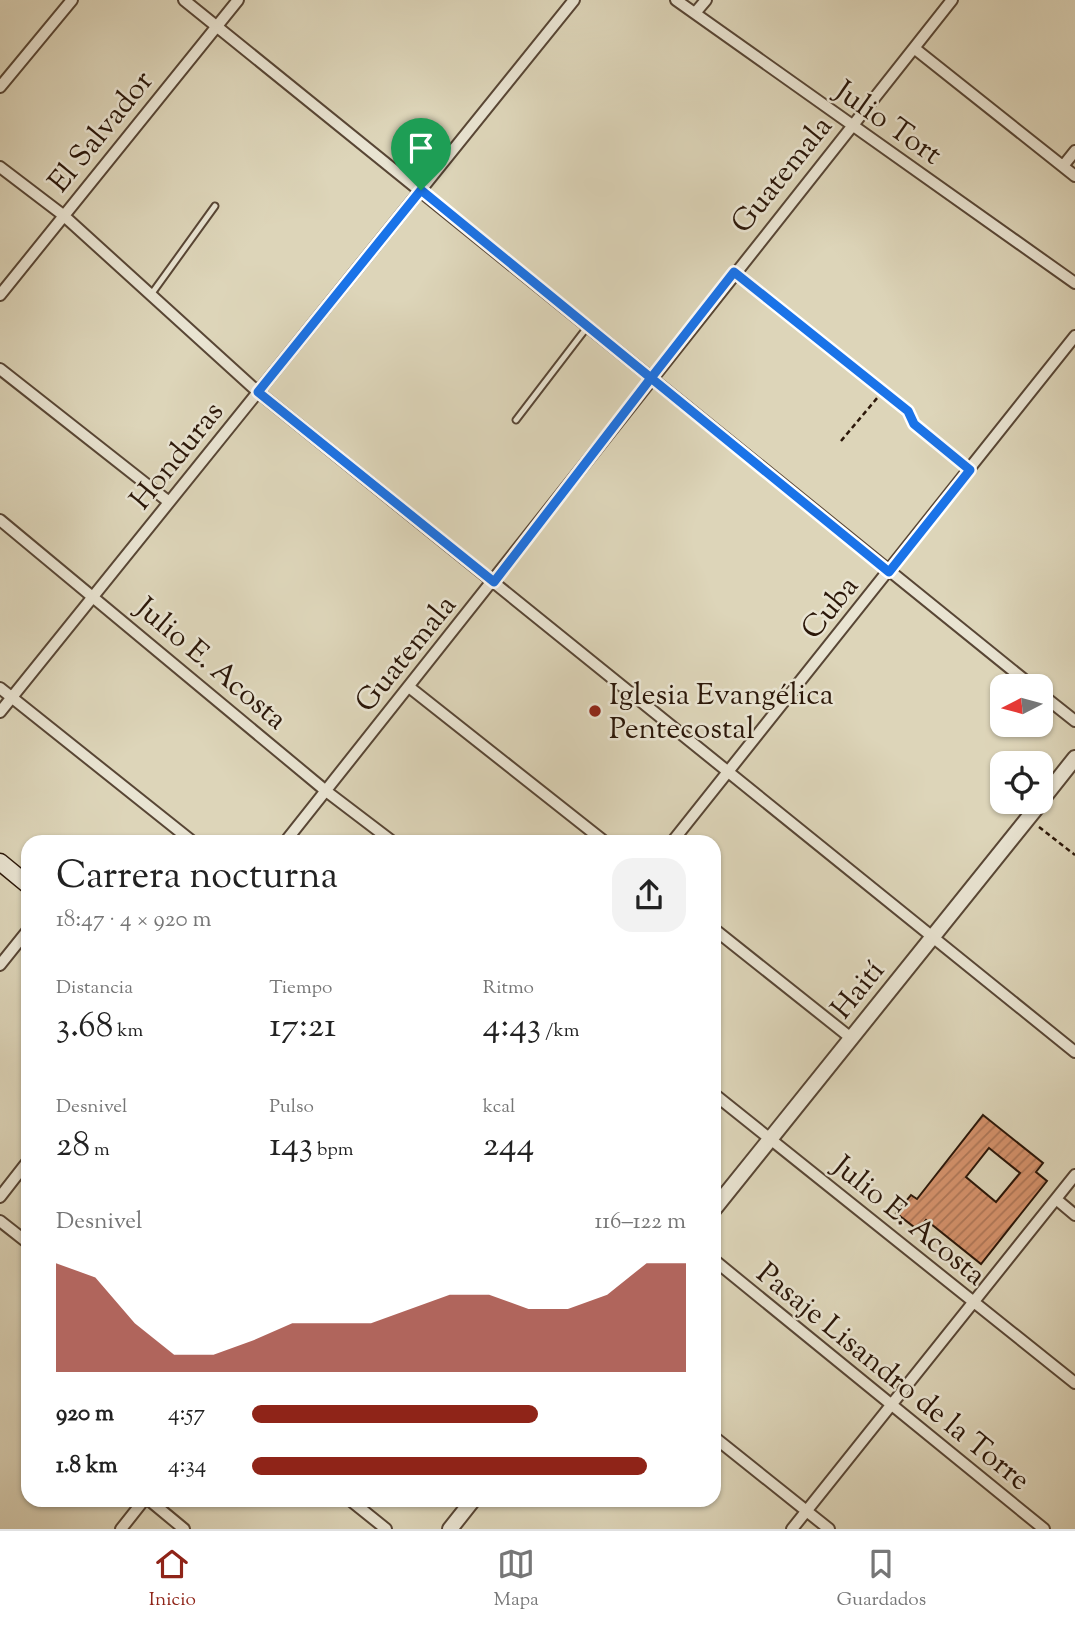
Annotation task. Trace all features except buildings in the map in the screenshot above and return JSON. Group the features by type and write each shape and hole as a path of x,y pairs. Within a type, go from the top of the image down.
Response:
{"main road":[{"path":"0,862 21,879"}],"street":[{"path":"0,87 72,0"},
{"path":"184,0 1016,674"},
{"name":"El Salvador","path":"0,295 238,0"},
{"name":"Honduras","path":"0,712 574,0"},
{"name":"Julio Tort","path":"676,0 1075,283"},
{"path":"695,13 706,0"},
{"name":"Guatemala","path":"291,835 494,582 734,272 952,0"},
{"path":"914,48 1075,176"},
{"path":"1063,166 1075,150"},
{"path":"0,167 63,215 258,392 727,772 934,935 1075,1052"},
{"name":"Cuba","path":"678,835 1075,336"},
{"path":"0,369 169,502"},
{"name":"Julio E. Acosta","path":"0,520 384,835"},
{"path":"409,687 596,835"},
{"path":"0,688 184,835"},
{"path":"1054,704 1075,721"},
{"name":"Haití","path":"1053,786 1075,758"},
{"name":"Haití","path":"721,1200 1031,814"},
{"path":"721,935 852,1038"},
{"path":"0,965 21,939"},
{"name":"Julio E. Acosta","path":"721,1100 1075,1384"},
{"path":"0,1197 21,1170"},
{"path":"792,1529 1075,1175"},
{"path":"1056,1199 1075,1215"},
{"path":"0,1221 21,1238"},
{"name":"Pasaje Lisandro de la Torre","path":"721,1266 1044,1529"},
{"path":"721,1443 829,1529"},
{"path":"121,1529 141,1507"},
{"path":"156,1507 184,1529"},
{"path":"359,1507 386,1529"},
{"path":"450,1529 467,1507"}],"lane":[{"path":"150,296 215,206"},
{"path":"516,420 588,326"}],"path":[{"path":"734,272 908,411 914,424 970,470"},
{"path":"841,441 883,391"},
{"path":"1028,818 1075,855"}],"place":[{"name":"Iglesia Evangélica Pentecostal","path":"595,711"}],"route":[{"path":"421,190 258,392 494,582 651,378 663,391 889,572 970,470 914,424 908,411 734,272 651,378 421,190"}]}
